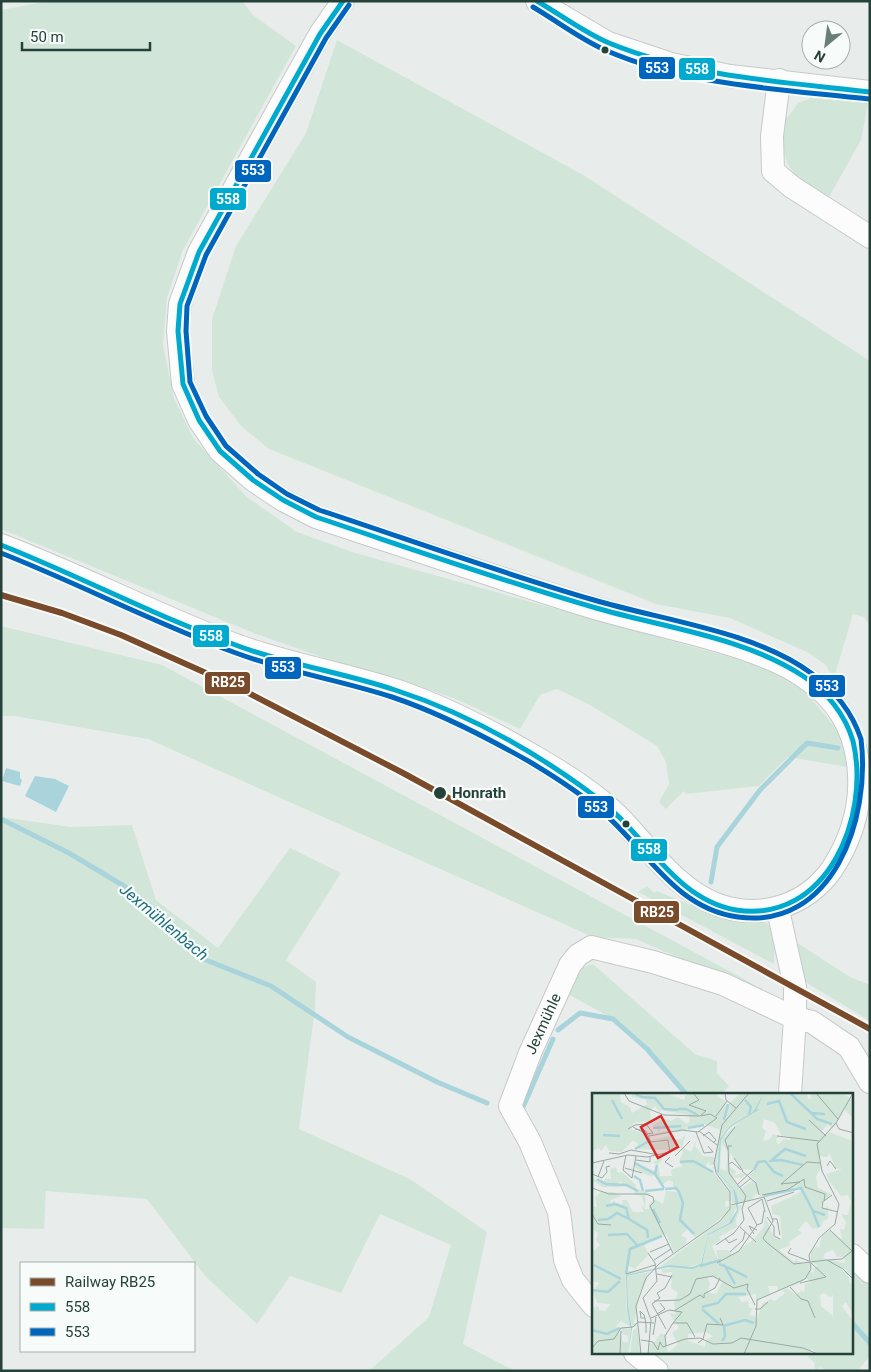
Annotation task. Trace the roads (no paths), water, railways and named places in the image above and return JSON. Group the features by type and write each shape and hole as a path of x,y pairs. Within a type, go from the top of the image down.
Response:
{"street":[{"path":"1,545 51,564 180,623 246,648 374,684 434,706 484,729 532,754 590,791 619,817 684,886 715,904 753,911 778,910 818,885 834,866 845,847 857,813 860,788 858,757 852,738 835,707 812,682 783,664 742,648 576,602 316,517 283,500 253,480 220,451 199,420 183,384 178,331 180,304 199,252 320,34 343,1"},
{"path":"537,1 608,42 672,64 720,74 870,92"},
{"path":"779,80 772,136 773,171 792,187 870,237"},
{"path":"778,910 794,987 795,1018 790,1093"},
{"name":"Jexmühle","path":"592,1304 573,1280 565,1260 559,1212 536,1157 510,1106 530,1053 570,965 578,955 591,947 645,960 723,984 795,1018 812,1022 849,1046 870,1082"},
{"path":"854,1258 870,1272"},
{"path":"636,1354 657,1371"}],"water":[{"path":"6,768 20,772 22,780 20,786 2,781"},
{"path":"35,776 55,779 69,786 56,812 25,796"}],"waterway":[{"path":"711,882 717,847 760,790 807,743 838,748"},
{"name":"Jexmühlenbach","path":"1,819 69,853 124,886 161,915 201,958 271,986 348,1037 437,1082 487,1103"},
{"name":"Jexmühlenbach","path":"558,1030 580,1013 613,1019 647,1049 685,1093"},
{"name":"Jexmühlenbach","path":"523,1107 553,1039"},
{"name":"Jexmühlenbach","path":"854,1325 870,1343"}],"rail line":[{"name":"RB25","path":"1,595 62,613 121,635 235,686 403,773 870,1029"}],"place":[{"name":"Honrath","path":"440,793"}]}
